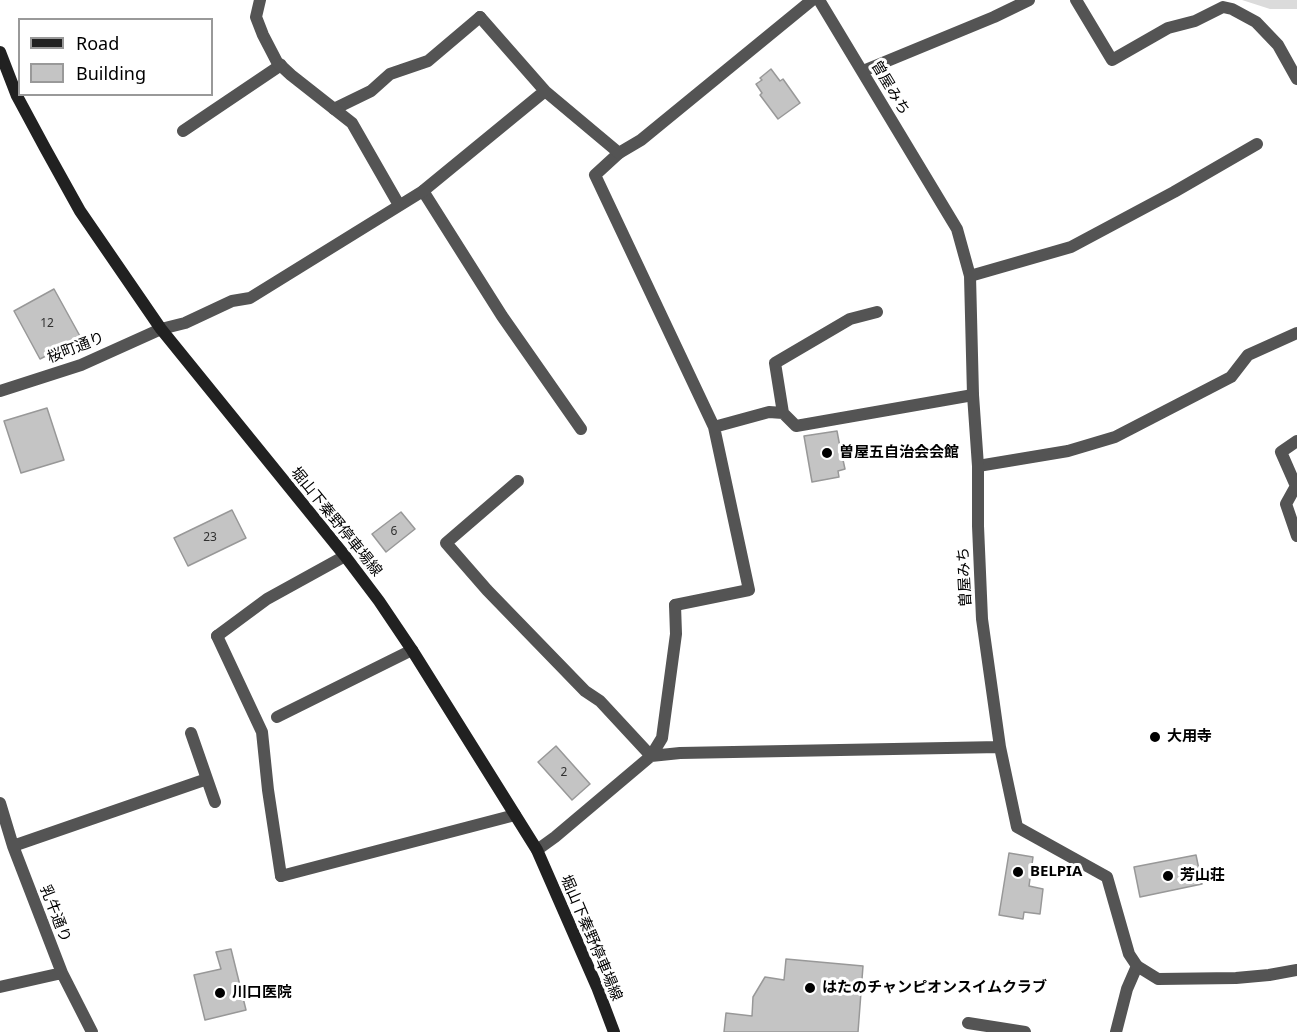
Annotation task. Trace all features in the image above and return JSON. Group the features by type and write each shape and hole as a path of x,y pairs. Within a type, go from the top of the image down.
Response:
{"main road":[{"name":"堀山下秦野停車場線","path":"0,52 17,96 80,211 161,330 345,556 412,650 537,850 597,987 614,1032"}],"street":[{"path":"260,0 256,17 277,62 352,123 399,205"},
{"path":"537,850 651,756 662,738 676,634 675,605 749,590 714,427 595,176 619,153 641,140 812,0"},
{"name":"曽屋みち","path":"819,0 957,229 970,276 982,619 1000,747 1017,827 1107,877 1129,954 1137,966"},
{"path":"863,71 994,17 1029,0"},
{"path":"1076,0 1112,60 1168,28 1195,21 1223,7 1232,9 1256,22 1278,45 1297,80"},
{"path":"334,109 371,91 390,75 428,61 480,17 545,91 619,153"},
{"path":"183,131 281,65"},
{"name":"桜町通り","path":"0,391 81,365 161,330 185,323 232,301 250,298 423,191 545,91"},
{"path":"970,276 1071,247 1257,144"},
{"path":"423,191 502,316 581,429"},
{"path":"877,312 850,319 775,363 783,413 796,426 973,395"},
{"path":"978,466 1068,451 1114,437 1231,377 1248,355 1297,333"},
{"path":"714,427 769,412 783,413"},
{"path":"1297,441 1281,452 1296,486 1286,504 1297,536"},
{"path":"518,481 446,543 487,591 585,692 600,701 651,756"},
{"path":"345,556 267,598 217,636 262,732 281,876 515,815"},
{"path":"277,717 412,650"},
{"path":"191,734 215,802"},
{"path":"651,756 680,753 1000,747"},
{"path":"13,846 207,779"},
{"name":"乳牛通り","path":"0,803 13,846 62,973 92,1032"},
{"path":"1116,1032 1127,989 1137,966 1158,979 1236,978 1297,970"},
{"path":"0,987 62,973"},
{"path":"968,1023 1025,1032"}],"shaded area":[{"path":"1242,0 1297,0 1297,9 1270,9"}],"building":[{"path":"771,69 780,81 783,79 800,103 778,119 760,95 762,93 756,84"},
{"path":"54,289 81,338 40,359 14,311"},
{"path":"47,408 64,460 21,473 4,421"},
{"name":"曽屋五自治会会館","path":"837,431 840,447 846,446 849,459 843,460 845,469 838,471 839,477 812,482 804,436"},
{"path":"232,510 246,538 188,566 174,538"},
{"path":"401,512 415,529 386,552 372,534"},
{"path":"556,746 590,784 572,800 538,762"},
{"name":"BELPIA","path":"1009,853 1033,857 1029,886 1043,889 1040,914 1024,912 1023,919 999,915"},
{"name":"芳山荘","path":"1196,855 1202,884 1140,897 1134,867"},
{"name":"川口医院","path":"231,949 246,1010 205,1020 194,975 221,969 216,952"},
{"name":"はたのチャンピオンスイムクラブ","path":"786,959 863,966 858,1032 724,1032 726,1013 752,1016 753,997 765,977 784,980"}],"place":[{"name":"曽屋五自治会会館","path":"827,453"},
{"name":"大用寺","path":"1155,737"},
{"name":"BELPIA","path":"1018,872"},
{"name":"芳山荘","path":"1168,876"},
{"name":"はたのチャンピオンスイムクラブ","path":"810,988"},
{"name":"川口医院","path":"220,993"}]}
